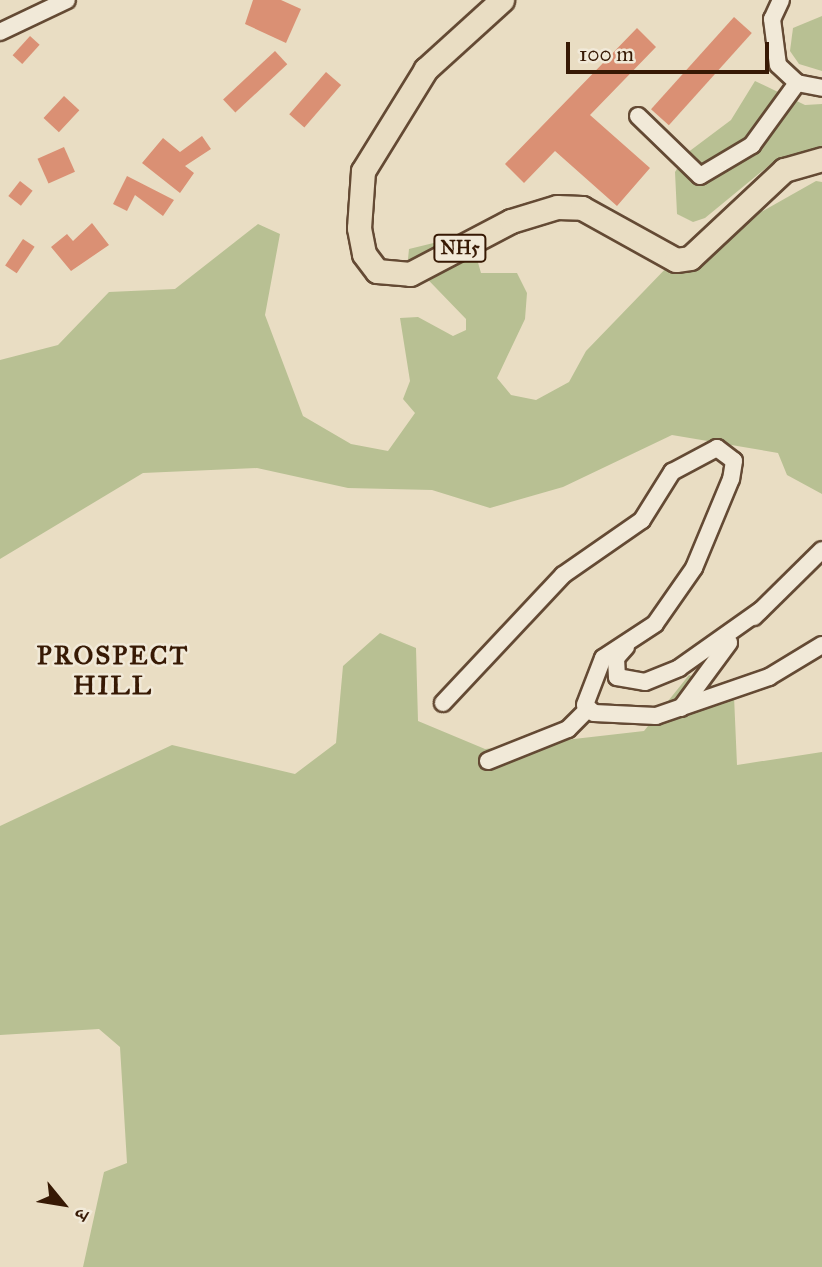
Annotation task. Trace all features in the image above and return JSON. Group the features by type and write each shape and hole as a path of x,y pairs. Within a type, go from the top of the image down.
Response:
{"highway":[{"name":"NH5","path":"502,0 426,69 363,171 359,228 364,254 377,271 410,274 511,221 557,207 582,208 670,257 690,258 784,170 822,159"}],"street":[{"path":"0,32 67,0"},
{"path":"781,0 772,19 772,51 797,83 822,88"},
{"path":"638,116 700,176 752,145 797,83"},
{"path":"443,703 563,575 642,520 672,472 698,453 729,451 731,479 694,568 654,624 594,670 587,710 568,729 488,761"},
{"path":"681,708 704,670 822,550"},
{"path":"637,635 614,668 620,679 633,683 679,668 761,610"},
{"path":"587,710 637,717 681,708 789,668 822,645"}],"green space":[{"path":"822,16 822,71 799,64 790,51 793,28"},
{"path":"755,81 805,105 822,104 822,151 772,163 705,218 693,222 677,214 675,172 687,153 731,120"},
{"path":"816,181 822,182 822,494 787,475 778,453 672,435 563,487 490,508 432,490 348,488 257,468 143,473 0,559 0,360 58,345 109,292 175,289 258,224 280,234 265,315 303,416 351,444 388,451 415,413 403,399 410,381 400,318 418,317 453,336 466,330 466,319 408,259 409,249 458,237 473,245 481,273 517,273 527,293 525,319 497,378 511,395 536,400 569,382 586,351 672,262"},
{"path":"380,633 416,648 418,721 485,749 644,731 689,675 734,696 737,765 822,752 822,1267 83,1267 104,1172 127,1163 120,1047 99,1029 0,1035 0,826 172,745 295,774 336,743 343,666"}],"building":[{"path":"253,0 281,0 301,9 286,43 245,24"},
{"path":"734,17 752,33 669,125 651,109"},
{"path":"637,28 656,47 590,115 650,168 617,206 555,151 524,183 505,164"},
{"path":"30,36 40,45 22,64 13,55"},
{"path":"275,51 287,64 235,113 223,99"},
{"path":"326,72 341,85 304,127 289,114"},
{"path":"64,96 79,110 59,132 44,118"},
{"path":"202,136 211,149 185,166 194,173 180,193 142,163 163,138 180,152"},
{"path":"64,147 75,172 48,183 38,159"},
{"path":"127,176 174,200 163,216 135,195 127,211 113,204"},
{"path":"20,181 33,191 21,206 8,196"},
{"path":"92,223 109,245 71,271 51,247 67,234 73,241"},
{"path":"23,239 35,247 17,273 5,266"}],"district":[{"name":"PROSPECT HILL","path":"113,671"}]}
